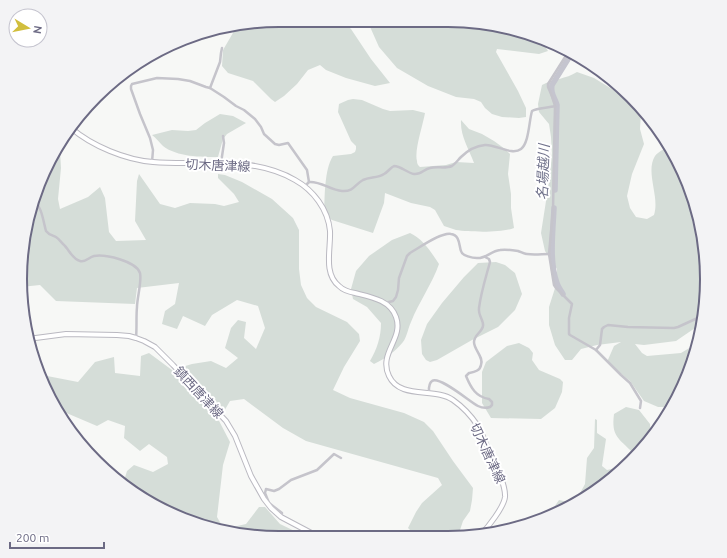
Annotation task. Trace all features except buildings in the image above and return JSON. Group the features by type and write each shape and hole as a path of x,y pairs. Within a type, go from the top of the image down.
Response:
{"main road":[{"name":"切木唐津線","path":"75,131 91,143 129,157 152,162 249,165 266,168 292,178 305,186 316,198 324,211 327,220 330,230 329,267 331,276 335,282 340,288 377,299 385,303 392,309 396,318 398,326 386,361 388,374 391,381 402,389 445,397 453,400 473,419 479,428 502,480 506,495 500,509 486,528"},
{"name":"鎮西唐津線","path":"35,338 66,334 117,335 136,338 155,348 220,413 226,421 235,436 254,481 271,508 281,517 308,531"}],"street":[{"path":"210,88 220,62 222,48"},
{"path":"565,56 548,84 555,106 552,210 548,254 554,285 572,304 569,334 596,350 630,382 641,402 640,408"},
{"path":"152,162 153,150 150,138 131,86 132,84 157,78 184,80 210,88 244,110 255,119 264,134 275,144 279,145 288,143 307,170 309,182"},
{"path":"305,186 309,182 313,181 343,192 355,188 365,179 384,174 394,166 411,173 421,174 428,168 448,167 453,165 468,151 480,146 490,145 504,150 517,151 522,148 527,138 532,112 536,109 555,106"},
{"path":"220,164 224,144 223,136"},
{"path":"38,205 48,234 56,237 64,244 75,259 81,262 93,256 103,256 120,259 133,264 138,268 141,277 137,305 136,338"},
{"path":"385,303 393,301 396,297 399,278 407,256 440,236 446,234 454,235 460,244 462,254 478,259 485,257 491,252 499,250 520,251 527,254 548,254"},
{"path":"429,394 430,382 433,380 438,380 479,406 487,408 492,404 490,399 485,399 478,395 470,386 466,376 469,373 475,372 481,367 482,364 481,358 474,344 475,337 482,328 483,324 479,314 480,298 490,262 489,259 485,257"},
{"path":"596,350 600,345 602,329 608,325 674,328 697,318"},
{"path":"281,517 282,513 270,503 264,494 266,489 274,491 291,480 317,470 334,454 342,458"}],"shaded area":[{"path":"279,27 349,27 390,83 375,86 346,78 326,70 320,65 308,70 297,84 275,102 253,81 228,73 222,66 223,50 234,31 246,29"},
{"path":"370,27 448,27 481,29 529,40 545,46 548,51 539,54 497,49 496,52 526,108 526,117 519,118 502,117 492,114 481,102 474,99 456,97 428,86 397,68 379,47"},
{"path":"577,72 594,78 615,91 641,117 640,129 644,144 632,174 627,196 630,208 636,217 647,219 654,215 655,200 651,169 652,162 655,156 664,149 687,198 698,246 700,279 698,312 695,328 676,341 644,345 635,344 642,353 647,356 681,353 690,348 681,375 665,407 658,407 644,401 630,381 607,362 614,346 621,342 581,349 572,360 565,360 555,345 549,325 549,307 556,285 557,269 545,251 541,233 552,153 549,124 539,112 538,104 542,85"},
{"path":"353,99 362,100 390,111 413,110 425,113 416,157 417,163 420,167 446,165 456,162 474,163 463,137 461,120 469,129 482,134 505,149 510,154 508,174 514,228 508,230 477,232 456,230 444,226 435,210 430,207 411,203 385,193 384,203 373,233 332,220 324,214 326,184 330,162 333,156 351,154 355,152 356,149 356,146 351,141 338,112 339,104"},
{"path":"220,114 233,116 246,123 227,134 223,139 218,157 189,156 169,150 152,135 172,130 196,130"},
{"path":"60,154 61,168 58,199 60,209 88,197 100,187 105,198 109,232 116,241 146,240 135,221 137,181 139,174 160,204 175,208 190,203 215,204 224,206 239,202 234,194 218,178 218,174 225,175 242,182 272,199 293,218 299,230 299,269 301,285 307,298 316,307 347,322 359,334 360,341 344,367 333,390 350,398 404,413 424,422 433,431 473,488 470,511 463,521 460,530 411,531 408,528 422,503 442,485 438,478 306,441 283,428 244,399 230,401 223,413 182,367 211,361 226,368 238,358 225,348 231,328 238,320 246,322 244,338 256,349 265,328 258,306 237,300 212,315 205,326 183,316 177,329 162,324 165,311 175,304 179,283 137,288 135,304 56,301 40,285 27,286 29,246 40,198"},
{"path":"410,233 423,242 439,264 433,279 414,315 404,340 393,352 374,364 370,361 378,343 381,323 367,307 353,299 351,289 356,271 369,256 392,240"},
{"path":"496,262 505,265 515,273 522,294 515,310 498,327 437,360 430,362 426,360 422,354 421,340 427,324 442,303 478,263"},
{"path":"519,343 529,348 533,353 532,360 539,370 560,379 563,382 562,392 555,408 541,419 491,418 482,403 482,372 486,362 507,346"},
{"path":"149,353 176,373 217,417 230,442 223,465 217,517 221,524 198,518 168,505 139,489 125,478 127,471 134,465 153,472 168,464 167,457 149,444 140,451 124,438 125,426 108,420 97,426 65,413 46,376 78,382 95,362 114,357 115,373 140,376 141,356"},
{"path":"626,407 639,410 650,424 650,429 631,451 620,440 615,432 613,422 614,414"},
{"path":"595,419 597,420 597,433 606,439 602,466 607,470 613,469 580,494 585,484 587,458 594,448"},
{"path":"559,500 566,501 554,507"},
{"path":"259,507 265,507 280,524 295,531 246,529 234,527 246,524"}],"waterway":[{"name":"名場越川","path":"555,190 557,105 552,93 552,85 569,58"},
{"name":"名場越川","path":"554,208 552,246 553,266 557,284 563,294"}]}
